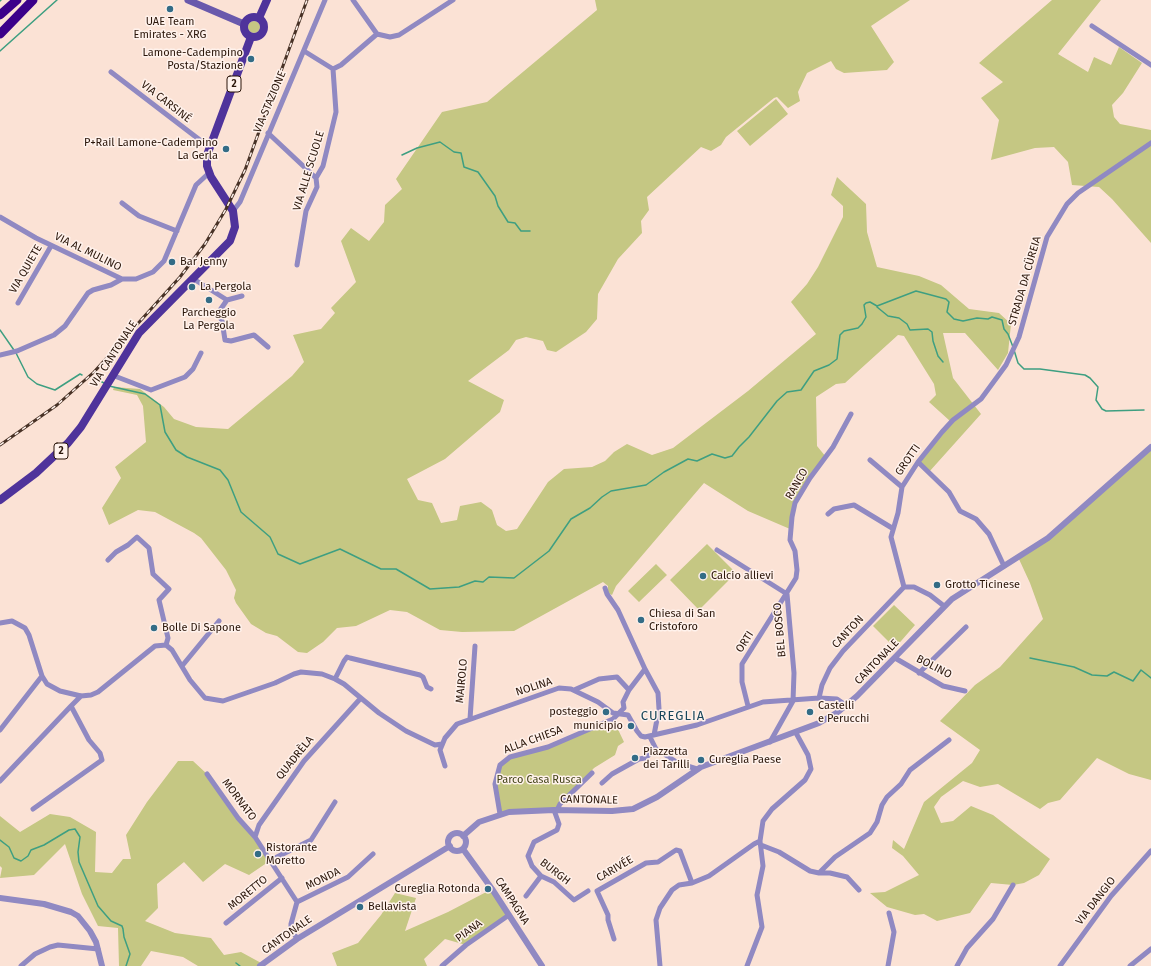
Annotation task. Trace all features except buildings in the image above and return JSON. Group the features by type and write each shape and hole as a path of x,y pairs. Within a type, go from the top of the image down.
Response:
{"highway":[{"path":"0,15 17,0"},
{"path":"0,28 32,0"},
{"path":"0,34 32,0"}],"main road":[{"path":"190,0 244,24"},
{"path":"259,18 267,0"},
{"path":"249,18 259,18 264,23 263,31 257,36 251,37 246,33 244,24 249,18"},
{"name":"2","path":"233,211 209,173 207,159 209,147 251,37"},
{"name":"VIA CANTONALE","path":"0,500 31,478 62,450 81,427 139,333 230,241 235,227 233,211"}],"street":[{"name":"VIA STAZIONE","path":"233,211 240,202 325,0"},
{"path":"353,0 377,34 390,37 399,34 453,0"},
{"path":"1092,26 1151,65"},
{"path":"304,51 333,69 341,65 377,34"},
{"name":"VIA ALLE SCUOLE","path":"297,265 306,211 317,187 316,178 323,166 336,116 333,69"},
{"name":"VIA CARSINÉ","path":"112,72 209,147"},
{"path":"268,133 316,178"},
{"name":"STRADA DA CÜREIA","path":"1013,352 1047,237 1063,210 1078,193 1151,143"},
{"name":"VIA AL MULINO","path":"0,217 51,246 122,280 141,278 157,270 164,261 196,185 209,173"},
{"path":"122,203 139,216 177,231"},
{"name":"VIA QUIETE","path":"18,303 51,246"},
{"path":"192,278 228,300"},
{"path":"0,355 16,352 51,337 60,331 90,291 112,285 122,280"},
{"path":"242,296 228,300 218,313 222,320 225,340 231,341 246,339 254,335 268,347"},
{"name":"GROTTI","path":"904,587 891,537 892,528 898,513 902,487 918,462 954,420 976,404 988,391 1003,370 1013,352"},
{"path":"109,381 151,390 185,377 193,369 202,353"},
{"name":"RANCO","path":"787,594 796,578 797,570 795,551 790,540 795,503 810,478 834,447 851,414"},
{"name":"CANTONALE","path":"463,836 479,822 500,814 555,810 612,811 633,809 657,797 697,769 796,733 819,723 847,706 944,606 960,593 1048,538 1151,447"},
{"path":"870,460 902,487"},
{"path":"918,462 949,492 960,510 976,520 989,534 1004,566"},
{"path":"828,514 834,509 854,505 892,528"},
{"path":"108,560 116,552 128,545 137,537 149,548 153,574 169,589 159,600 168,638 166,645"},
{"name":"BEL BOSCO","path":"717,550 787,594 794,673 793,701 770,742"},
{"path":"904,587 914,587 930,595 944,606"},
{"name":"CANTON","path":"819,698 822,684 830,668 843,651 904,587"},
{"path":"605,588 607,594 618,610 645,669 658,693 659,709 652,736 656,749 675,761"},
{"name":"ORTI","path":"748,706 742,682 742,664 787,594"},
{"path":"0,623 12,621 25,628 29,635 42,676 47,684 60,691 81,696 91,695 98,692 155,646 166,645 172,650 190,680 205,698 223,701 269,685 294,674 309,673 335,679 360,699 406,731 435,745 442,744 440,750 445,766"},
{"path":"182,666 219,621"},
{"path":"919,673 966,626"},
{"name":"MAIROLO","path":"470,719 475,646"},
{"path":"335,679 347,657 420,675 423,677 427,687 431,689"},
{"name":"BOLINO","path":"895,658 943,686 965,691"},
{"path":"619,714 624,708 623,702 629,690 645,669"},
{"path":"0,730 42,676"},
{"path":"574,690 599,679 617,677 629,690"},
{"name":"NOLINA","path":"442,744 454,727 470,719 559,688 574,690 598,702 613,713 628,715 641,736 652,736"},
{"path":"0,781 81,696"},
{"path":"652,736 698,725 748,706 763,702 819,698 837,699 847,706"},
{"name":"QUADRÈLA","path":"255,837 259,825 304,761 360,699"},
{"path":"33,808 102,760 100,754 89,740 71,706"},
{"name":"ALLA CHIESA","path":"500,814 495,784 497,769 504,761 523,753 548,747 594,728 613,719 619,714"},
{"path":"747,966 762,927 756,895 763,866 760,843 763,821 768,814 805,780 811,769 810,759 796,733"},
{"path":"819,873 835,857 870,833 877,822 882,805 887,797 902,782 910,770 949,740"},
{"path":"602,783 612,774 639,759 645,758 656,749"},
{"path":"681,764 697,769"},
{"path":"555,810 592,773"},
{"name":"MORNATO","path":"207,774 238,818 255,837"},
{"path":"271,860 311,840 335,802"},
{"name":"BURGH","path":"555,810 559,824 557,830 534,842 528,856 532,866 540,876 554,882 574,900 588,891"},
{"path":"458,833 463,836 466,842 463,849 454,850 448,841 453,834 458,833"},
{"name":"MORETTO","path":"255,837 297,902"},
{"path":"660,966 656,924 658,912 674,888 709,876 754,844 760,843 779,852 813,872 830,873 847,877 859,890"},
{"name":"CANTONALE","path":"260,966 297,939 450,846"},
{"name":"CAMPAGNA","path":"463,849 542,966"},
{"name":"CARIVÉE","path":"614,939 608,920 608,915 597,891 646,863 658,862 676,850 680,851 692,883"},
{"name":"VIA DANGIO","path":"1060,966 1111,896 1151,851"},
{"name":"MONDA","path":"297,902 348,877 372,854"},
{"path":"526,896 540,876"},
{"name":"MORETTO","path":"226,923 282,878"},
{"path":"957,966 967,948 992,919 1013,885"},
{"path":"0,898 44,904 71,912 88,927 98,950 102,966"},
{"path":"297,902 291,924 291,928 297,939"},
{"path":"888,966 894,932 889,913"},
{"name":"PIANA","path":"442,966 466,945 509,915"},
{"path":"21,966 35,954 50,947 58,946 98,950"},
{"path":"1130,966 1151,950"}],"green space":[{"path":"595,0 910,0 871,26 894,62 887,70 844,73 836,69 831,61 807,73 798,92 800,101 788,108 777,97 774,98 726,137 721,145 711,151 701,147 647,197 649,210 641,221 642,233 618,259 598,294 597,319 586,332 556,352 547,350 543,341 526,337 516,340 509,350 468,381 504,400 500,412 445,459 407,479 418,500 432,503 441,523 457,520 460,506 481,502 492,510 497,525 506,531 517,529 548,482 564,469 592,467 605,461 614,452 627,444 652,455 673,448 748,391 816,334 791,302 807,284 818,267 843,217 843,206 831,195 837,177 866,204 867,232 877,267 919,276 941,285 969,309 999,313 1011,324 1008,353 998,370 965,333 943,333 953,378 981,414 929,472 918,462 950,421 929,402 936,395 934,384 904,336 898,335 845,383 836,384 816,397 817,446 826,457 795,503 790,529 748,511 704,483 616,586 612,595 608,593 608,586 603,582 514,631 462,632 440,630 407,612 390,610 356,626 337,628 323,642 307,653 298,652 277,636 266,633 251,624 236,603 234,598 236,590 226,570 201,538 194,533 155,512 138,510 109,525 102,508 121,478 115,467 146,442 143,406 137,395 113,390 114,387 140,389 164,407 174,419 196,427 228,429 292,376 304,362 293,335 321,329 335,313 331,308 356,282 341,241 351,228 369,241 384,222 385,205 402,189 396,179 442,112 487,102 597,10"},
{"path":"1052,0 1101,0 1058,54 1088,72 1094,57 1111,65 1119,47 1142,63 1123,93 1112,105 1114,117 1120,124 1151,130 1151,243 1112,199 1099,187 1072,185 1068,162 1054,147 1035,148 991,160 999,120 981,98 1003,82 979,63"},
{"path":"252,21 256,21 260,27 256,33 252,33 248,29 248,25"},
{"path":"776,99 788,114 750,146 737,131"},
{"path":"1151,447 1151,780 1129,774 1097,758 1060,800 1048,803 1040,809 998,784 980,787 963,781 941,797 934,807 941,823 953,821 971,806 993,815 1050,859 1039,875 1024,883 1013,885 991,883 970,913 937,921 924,914 915,915 887,907 870,893 885,892 919,875 903,856 892,848 893,840 904,849 924,802 972,763 980,750 940,721 975,685 1000,667 1043,619 1030,583 1018,557 1039,544"},
{"name":"Calcio allievi","path":"707,544 736,573 699,610 670,580"},
{"path":"656,564 667,575 639,602 628,591"},
{"path":"894,605 915,625 895,648 873,626"},
{"name":"Parco Casa Rusca","path":"613,719 624,742 618,746 615,755 594,768 557,810 500,814 495,784 504,761 548,747"},
{"path":"178,761 193,761 207,774 271,860 249,875 225,864 203,882 184,862 157,884 158,908 145,921 175,933 211,938 224,955 241,952 263,964 260,966 198,966 183,957 151,951 141,966 119,966 118,928 98,926 82,894 65,844 34,875 0,878 2,868 0,866 0,816 20,832 50,814 70,817 96,832 95,872 112,873 123,859 131,859 126,835 147,802"},
{"path":"492,889 509,915 466,945 445,939 424,959 427,966 337,966 332,953 358,943 381,915 395,893 416,898 405,931 448,912"}],"waterway":[{"path":"0,51 57,0"},
{"path":"402,155 417,148 440,142 454,152 461,153 464,167 478,172 495,196 498,206 508,222 515,223 521,231 530,231"},
{"path":"109,386 145,394 160,405 165,432 176,450 187,457 220,470 228,480 241,512 270,537 278,554 300,564 340,549 381,569 396,569 430,589 459,587 475,581 483,582 489,577 514,578 549,551 571,519 590,508 611,491 646,485 664,472 688,459 697,461 712,454 725,458 732,456 777,401 787,392 801,390 814,371 829,365 837,359 840,335 844,331 858,328 862,324 866,317 864,305 866,303 870,302 877,306 916,291 946,299 949,302 947,312 954,319 963,321 977,318 988,319 992,317 1002,320 1004,329 1008,334 1013,347"},
{"path":"877,307 888,316 899,318 907,324 910,330 928,329 932,332 933,341 938,356 943,362"},
{"path":"0,330 16,353 28,377 37,384 55,390 80,374 82,375"},
{"path":"1014,350 1018,363 1024,369 1040,369 1085,375 1090,378 1098,387 1096,400 1102,409 1106,411 1144,410"},
{"path":"94,378 104,383"},
{"path":"1030,658 1074,667 1092,675 1107,676 1114,672 1133,681 1141,670 1151,678"},
{"path":"0,840 9,847 14,858 21,861 28,856 31,850 44,845 69,830 75,829 80,837 78,852 79,862 98,906 111,921 122,926 130,954 126,966"},
{"path":"236,963 240,966"}],"railway":[{"path":"0,445 57,405 94,372 180,277 205,244 226,209 245,170 307,0"}],"place":[{"name":"UAE Team Emirates - XRG","path":"170,9"},
{"name":"Lamone-Cadempino Posta/Stazione","path":"251,59"},
{"name":"P+Rail Lamone-Cadempino La Gerla","path":"226,149"},
{"name":"Bar Jenny","path":"172,262"},
{"name":"La Pergola","path":"192,287"},
{"name":"Parcheggio La Pergola","path":"209,300"},
{"name":"Calcio allievi","path":"703,576"},
{"name":"Grotto Ticinese","path":"937,585"},
{"name":"Chiesa di San Cristoforo","path":"641,620"},
{"name":"Bolle Di Sapone","path":"154,628"},
{"name":"posteggio","path":"606,712"},
{"name":"Castelli e Perucchi","path":"810,712"},
{"name":"municipio","path":"631,726"},
{"name":"Piazzetta dei Tarilli","path":"635,758"},
{"name":"Cureglia Paese","path":"701,760"},
{"name":"Ristorante Moretto","path":"258,854"},
{"name":"Cureglia Rotonda","path":"488,889"},
{"name":"Bellavista","path":"360,907"}],"district":[{"name":"CUREGLIA","path":"673,716"}]}
